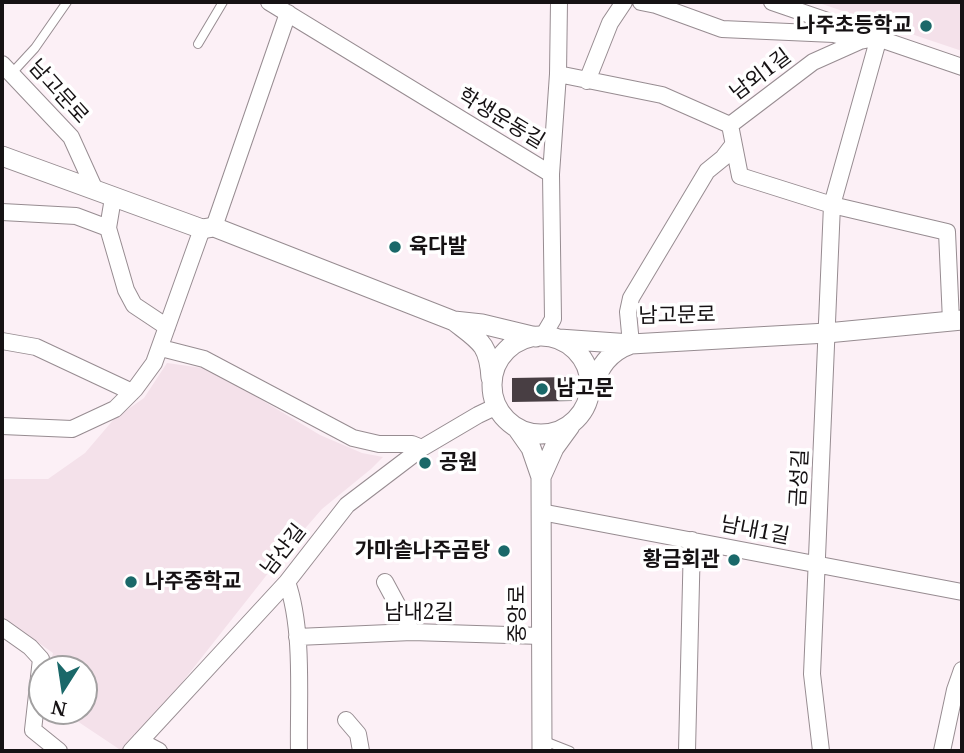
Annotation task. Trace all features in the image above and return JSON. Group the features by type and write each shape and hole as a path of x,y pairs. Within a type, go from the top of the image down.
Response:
{"street":[{"name":"학생운동길","path":"269,2 551,174 553,319 546,337"},
{"path":"551,174 558,74 559,2"},
{"path":"587,81 610,23 624,2"},
{"path":"641,2 722,29 834,34 860,41"},
{"path":"772,2 962,66"},
{"path":"2,426 72,429 115,409 154,363 208,228 288,13"},
{"path":"827,333 832,205 878,37"},
{"name":"남외1길","path":"878,37 860,41 813,62 730,125 740,176 832,205 947,232"},
{"name":"남고문로","path":"6,69 71,136 104,194"},
{"path":"558,74 662,95 730,125"},
{"name":"남고문로","path":"733,145 723,158 706,171 631,298 628,312 631,344 827,333 957,321 947,232"},
{"path":"2,156 104,194 208,228 454,321 546,337 631,344"},
{"path":"104,194 108,228 126,290 134,305 167,327"},
{"path":"2,212 76,216 108,228"},
{"path":"454,321 485,348 497,407 531,448 541,477"},
{"name":"금성길","path":"821,751 812,674 827,333"},
{"path":"492,387 494,370 502,355 527,338 546,337 572,347 583,359 589,373 590,389"},
{"path":"2,341 36,347 132,392"},
{"path":"541,477 561,437 586,404 590,389 608,356 631,344"},
{"path":"160,348 204,359 353,438 379,444 412,444 422,448"},
{"name":"남산길","path":"135,746 287,582 347,505 422,448 497,407"},
{"path":"517,428 549,434 565,428 578,418"},
{"name":"중앙로","path":"541,477 542,746"},
{"name":"남내1길","path":"541,512 962,592"},
{"path":"687,751 692,540"},
{"path":"287,582 292,595 298,637 299,751"},
{"path":"385,582 412,632"},
{"path":"2,627 30,647 41,659 33,730 59,751"},
{"name":"남내2길","path":"298,637 412,632 541,636"},
{"path":"943,751 955,690 962,670"},
{"path":"346,720 358,734 361,751"},
{"path":"135,746 159,751"}],"lane":[{"path":"6,69 35,48 67,2"},
{"path":"198,44 223,2"},
{"path":"542,746 570,751"}],"shaded area":[{"name":"나주초등학교","path":"816,2 962,2 962,51"},
{"name":"나주중학교","path":"167,363 210,369 320,435 362,453 383,457 322,509 288,548 128,751 122,751 83,725 98,725 98,655 52,655 2,617 2,479 48,479 85,453 114,419 144,398"}],"building":[{"name":"남고문","path":"572,377 572,401 512,402 512,378"}],"place":[{"name":"나주초등학교","path":"926,26"},
{"name":"육다발","path":"395,247"},
{"name":"남고문","path":"542,389"},
{"name":"공원","path":"425,463"},
{"name":"가마솥나주곰탕","path":"504,551"},
{"name":"황금회관","path":"734,560"},
{"name":"나주중학교","path":"131,582"}]}
